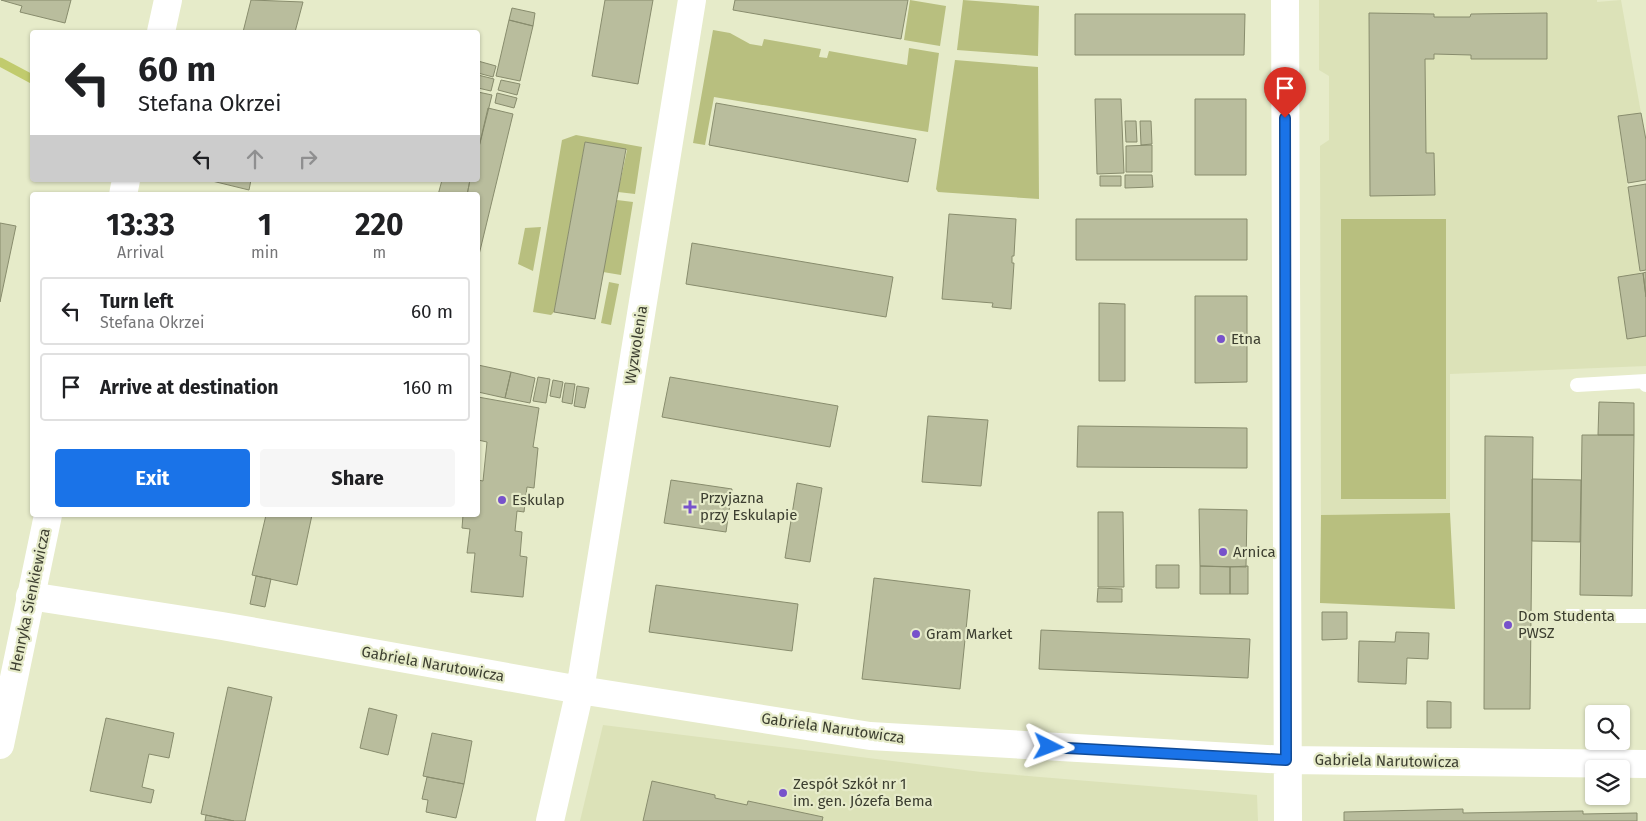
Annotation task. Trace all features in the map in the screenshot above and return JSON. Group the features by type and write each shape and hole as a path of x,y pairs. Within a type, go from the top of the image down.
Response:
{"street":[{"path":"161,30 168,0"},
{"name":"Wyzwolenia","path":"550,821 580,690 692,0"},
{"path":"1285,0 1286,760 1288,821"},
{"name":"Henryka Sienkiewicza","path":"0,744 48,517"},
{"name":"Gabriela Narutowicza","path":"30,596 222,626 580,690 870,736 1286,760 1646,764"}],"lane":[{"path":"1577,385 1646,381 1646,385"},
{"path":"1566,616 1646,616"}],"shaded area":[{"path":"910,0 946,6 940,46 904,40"},
{"path":"963,0 1039,6 1038,56 957,50"},
{"path":"1319,0 1597,0 1597,2 1621,0 1641,113 1618,117 1640,274 1618,277 1627,339 1646,336 1646,366 1450,374 1450,513 1321,515 1320,146 1329,140 1329,76 1319,70"},
{"path":"713,30 730,33 750,44 762,46 764,39 821,49 819,57 827,58 829,51 907,65 909,48 939,53 928,132 714,97 705,145 693,143"},
{"path":"955,60 1038,67 1039,199 938,192 936,189"},
{"path":"576,135 642,147 635,194 618,192 627,150 585,142 554,312 551,315 533,312 562,140"},
{"path":"617,200 633,202 621,275 603,272"},
{"path":"1341,219 1446,219 1446,499 1341,499"},
{"path":"541,227 533,271 518,264 525,228"},
{"path":"609,282 619,284 611,325 601,323"},
{"path":"1450,513 1455,609 1320,603 1321,515"},
{"name":"Zespół Szkół nr 1 im. gen. Józefa Bema","path":"603,725 981,772 1257,795 1258,821 580,821"}],"building":[{"path":"1,0 71,0 65,23 20,12 22,6"},
{"path":"251,0 303,2 296,30 244,30"},
{"path":"605,0 653,0 638,84 592,76"},
{"path":"735,0 908,0 901,39 733,10"},
{"path":"512,8 535,13 533,26 509,20"},
{"path":"1369,13 1434,14 1434,17 1470,17 1471,14 1547,13 1547,59 1471,59 1471,55 1434,54 1434,59 1425,59 1426,153 1434,153 1435,195 1370,196"},
{"path":"1075,14 1245,14 1244,55 1075,55"},
{"path":"509,20 533,26 520,81 496,76"},
{"path":"480,62 496,66 493,77 480,74"},
{"path":"480,76 494,79 491,91 480,88"},
{"path":"501,80 520,84 517,95 498,90"},
{"path":"480,92 492,95 480,143"},
{"path":"497,93 517,98 514,108 495,103"},
{"path":"1095,99 1121,99 1124,173 1097,174"},
{"path":"1195,99 1246,99 1246,175 1195,175"},
{"path":"716,103 916,139 908,182 709,145"},
{"path":"488,108 513,114 480,251 480,192 468,192 470,182 480,182 480,142"},
{"path":"1641,113 1646,140 1646,180 1628,183 1618,116"},
{"path":"1125,121 1136,121 1137,142 1126,142"},
{"path":"1140,121 1151,121 1152,144 1141,145"},
{"path":"585,142 626,149 595,319 554,312"},
{"path":"1152,145 1152,172 1126,172 1126,146"},
{"path":"1125,175 1152,175 1153,187 1125,188"},
{"path":"1100,176 1121,176 1121,186 1100,186"},
{"path":"216,182 251,182 249,190"},
{"path":"441,182 470,182 468,192 439,192"},
{"path":"1646,184 1646,270 1640,271 1628,187"},
{"path":"949,214 1016,219 1014,256 1012,256 1012,263 1014,263 1011,309 992,307 993,303 942,299"},
{"path":"1076,219 1247,219 1247,260 1076,260"},
{"path":"0,223 16,226 0,302"},
{"path":"692,243 893,277 886,317 686,284"},
{"path":"1646,272 1646,297 1643,273"},
{"path":"1643,273 1646,297 1646,336 1627,339 1618,277"},
{"name":"Etna","path":"1195,296 1247,296 1247,382 1195,383"},
{"path":"1099,303 1125,304 1125,381 1099,381"},
{"path":"480,365 511,372 505,398 480,392"},
{"path":"511,372 535,378 530,403 505,398"},
{"path":"538,377 550,379 546,403 533,401"},
{"path":"670,377 838,406 830,447 662,417"},
{"path":"553,380 563,382 560,398 550,396"},
{"path":"565,383 575,384 572,404 562,402"},
{"path":"577,386 589,388 585,408 574,406"},
{"name":"Eskulap","path":"480,397 539,408 533,447 538,448 534,488 527,487 524,512 517,511 515,531 522,532 520,556 527,557 523,597 471,592 475,553 467,553 470,529 462,528 463,517 480,517 480,480 483,481 487,442 480,440"},
{"path":"1599,402 1634,403 1634,435 1598,435"},
{"path":"928,416 988,420 981,486 922,482"},
{"path":"1078,426 1247,428 1247,468 1077,467"},
{"path":"1582,435 1634,435 1632,596 1580,595"},
{"name":"Dom Studenta PWSZ","path":"1485,436 1533,437 1530,709 1484,709"},
{"path":"1532,479 1581,480 1580,542 1532,541"},
{"path":"671,480 732,489 726,532 664,523"},
{"path":"797,483 822,488 810,562 785,558"},
{"name":"Arnica","path":"1199,509 1247,510 1246,567 1200,566"},
{"path":"1098,512 1123,512 1124,587 1098,587"},
{"path":"266,517 312,517 297,585 252,575"},
{"path":"1156,565 1179,565 1179,588 1156,588"},
{"path":"1200,566 1230,567 1230,594 1200,594"},
{"path":"1248,566 1248,594 1230,594 1230,567"},
{"path":"256,576 271,579 265,607 250,604"},
{"name":"Gram Market","path":"874,578 970,590 960,689 862,679"},
{"path":"656,585 798,604 792,651 649,632"},
{"path":"1098,588 1122,589 1122,602 1097,602"},
{"path":"1322,612 1347,612 1347,639 1322,640"},
{"path":"1041,630 1250,639 1248,678 1039,669"},
{"path":"1396,632 1429,633 1428,659 1407,658 1406,684 1358,682 1359,641 1395,642"},
{"path":"228,687 272,697 245,821 234,821 201,814"},
{"path":"1427,701 1451,702 1451,728 1427,728"},
{"path":"369,708 397,715 388,755 360,748"},
{"path":"106,718 174,733 169,758 149,754 142,787 154,790 151,803 90,791"},
{"path":"432,733 472,741 464,784 423,776"},
{"path":"427,777 464,784 456,818 426,812 428,800 422,799"},
{"path":"652,781 715,795 715,798 747,805 748,801 823,817 822,821 643,821"},
{"path":"1463,809 1463,813 1583,811 1583,814 1637,813 1637,821 1344,821 1344,812"},
{"path":"206,815 234,821 205,821"}],"waterway":[{"path":"0,62 30,78"}],"place":[{"name":"Etna","path":"1221,339"},
{"name":"Eskulap","path":"502,500"},
{"name":"Przyjazna przy Eskulapie","path":"690,507"},
{"name":"Arnica","path":"1223,552"},
{"name":"Dom Studenta PWSZ","path":"1508,625"},
{"name":"Gram Market","path":"916,634"},
{"name":"Zespół Szkół nr 1 im. gen. Józefa Bema","path":"783,793"}],"route":[{"path":"1049,747 1286,760 1285,118"}]}
